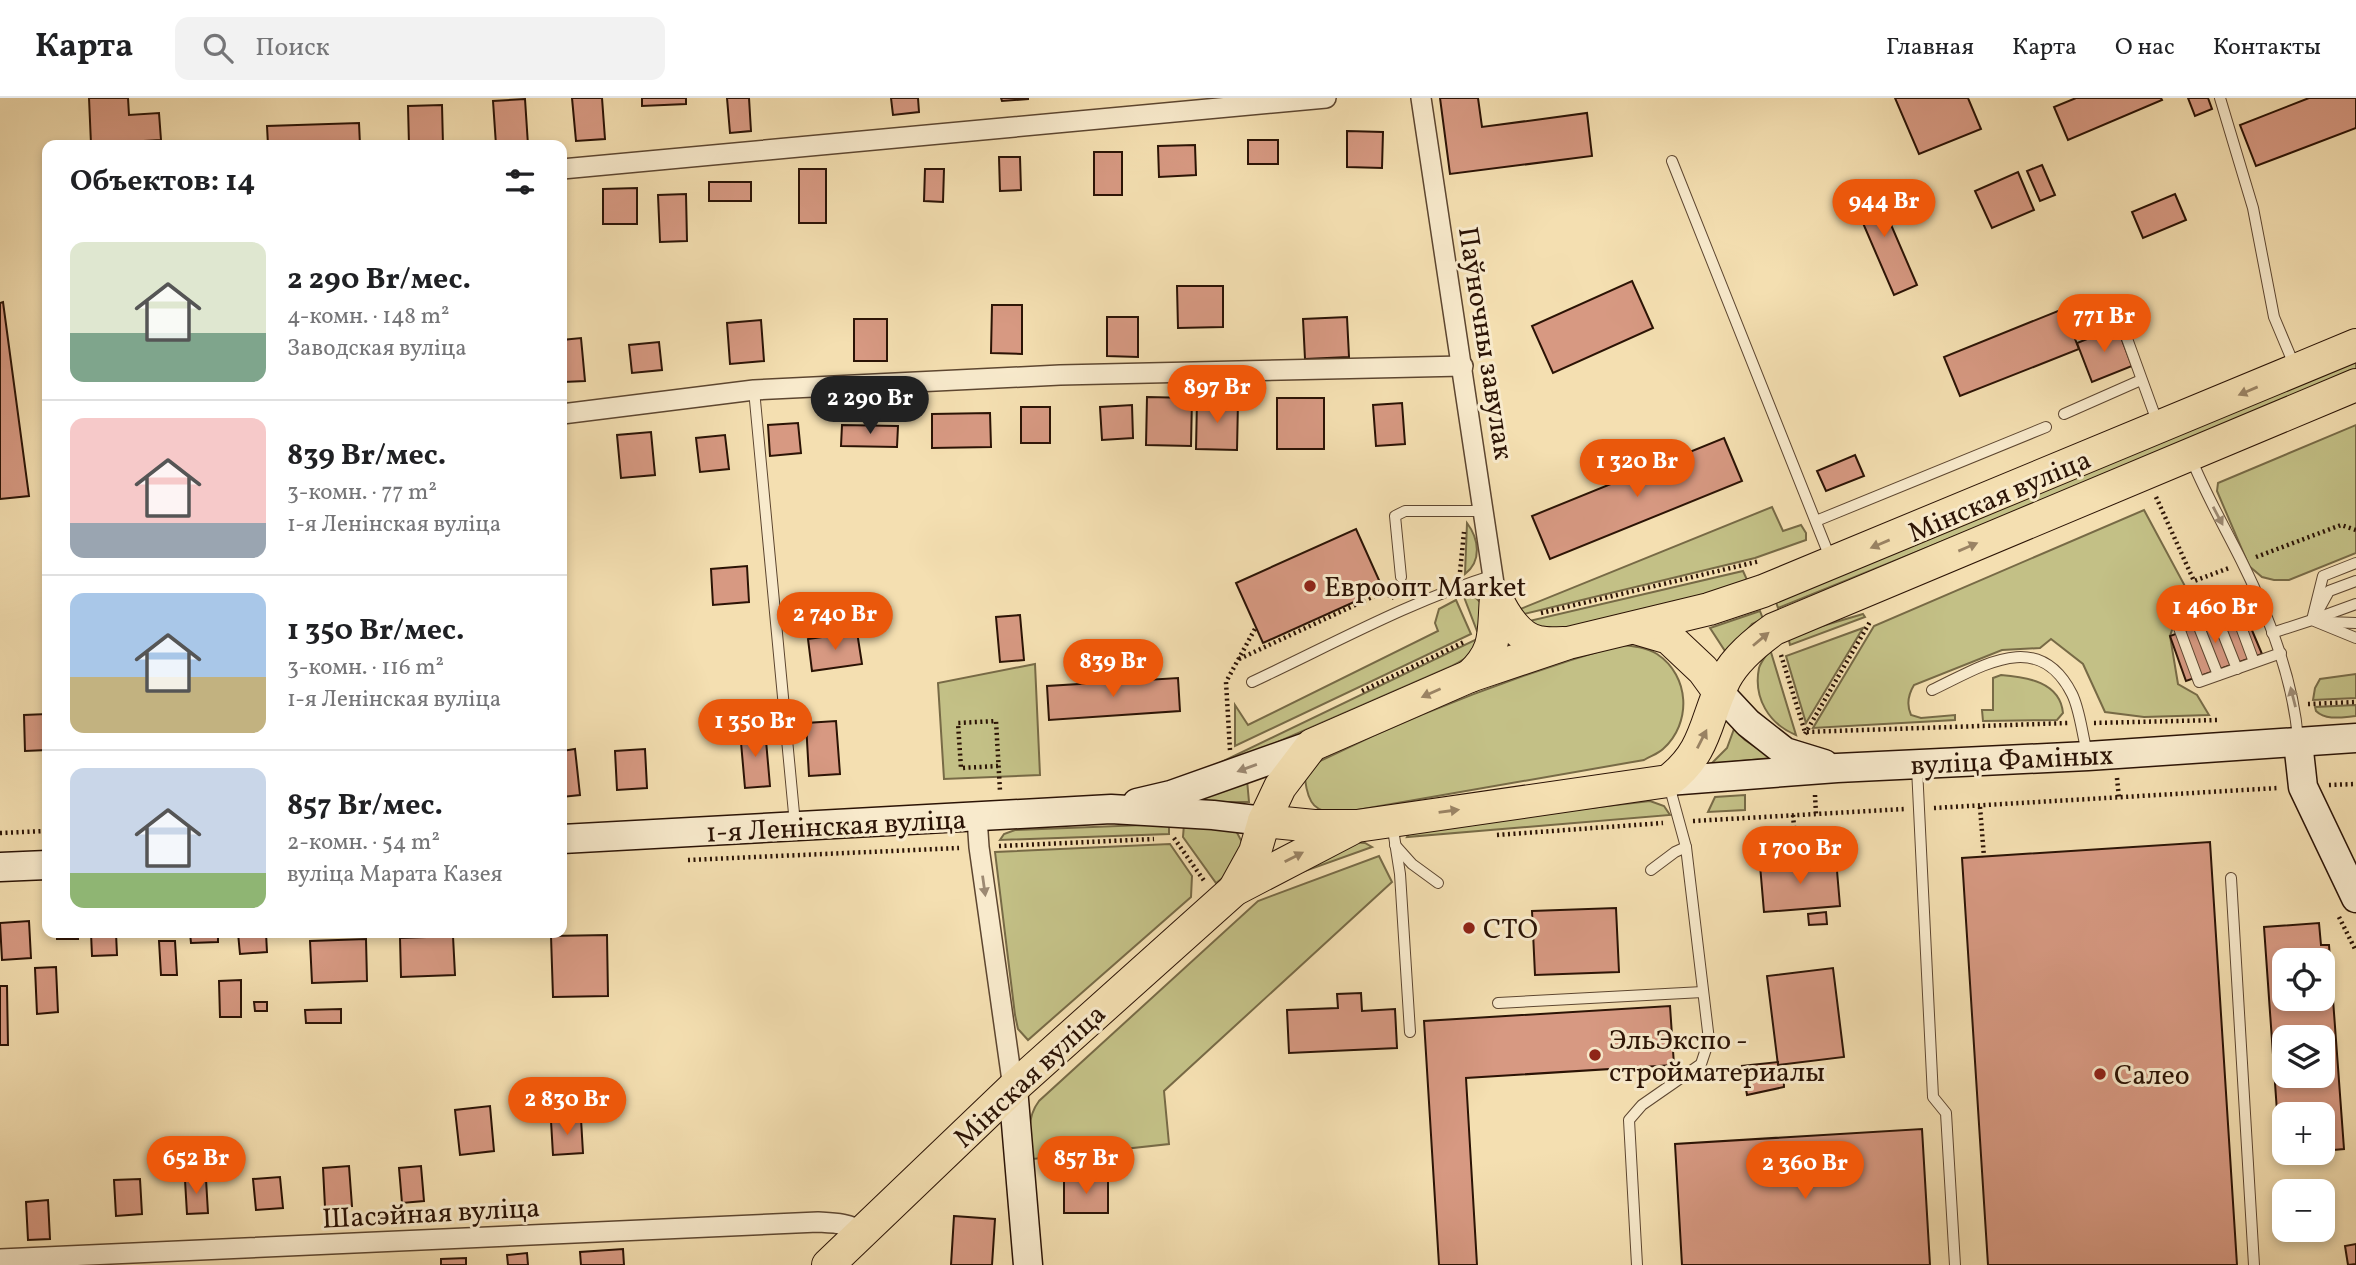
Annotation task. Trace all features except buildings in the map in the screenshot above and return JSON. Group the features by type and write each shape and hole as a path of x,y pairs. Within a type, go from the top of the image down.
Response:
{"main road":[{"name":"Мінская вуліца","path":"1568,643 1709,609 1759,576 1833,563 2356,345"},
{"name":"Мінская вуліца","path":"1668,781 1683,770 1703,739 1719,692 1734,665 1774,629 2356,385"},
{"path":"1499,606 1523,636 1537,642 1568,643"},
{"path":"1470,676 1485,662 1492,648 1499,606"},
{"path":"1635,628 1669,638 1703,670 1748,723 1785,752 1820,767"},
{"path":"1111,809 1171,795 1303,755 1470,676 1568,643"},
{"name":"вуліца Фаміных","path":"1668,781 1820,767 2088,756 2356,738"},
{"path":"2298,742 2303,787 2356,898"},
{"path":"1221,889 1255,852 1264,821 1280,787 1303,755"},
{"path":"1303,755 1291,779 1292,793 1297,808 1324,825"},
{"path":"1111,809 1324,825 1357,825 1393,832 1668,781"},
{"name":"1-я Ленінская вуліца","path":"567,839 795,828 983,806 1111,809"},
{"path":"1221,889 1357,825"},
{"path":"0,867 42,865"},
{"name":"Мінская вуліца","path":"828,1265 1221,889"},
{"path":"1013,1088 1028,1265"}],"street":[{"path":"567,169 1326,98"},
{"name":"Паўночны завулак","path":"1421,98 1463,366 1475,510 1499,606"},
{"path":"567,413 754,390 1060,375 1463,366"},
{"path":"983,806 979,847 1013,1088"},
{"name":"Шасэйная вуліца","path":"0,1259 818,1222 841,1224 863,1232"}],"lane":[{"path":"2220,98 2253,208 2274,317 2297,370"},
{"path":"1672,161 1833,563"},
{"path":"2073,318 2113,300 2159,428"},
{"path":"2064,414 2141,380"},
{"path":"754,390 795,828"},
{"path":"1816,521 2046,427"},
{"path":"2189,454 2199,479 2243,562 2281,653 2295,704 2298,742"},
{"path":"1401,577 1395,516 1405,511 1475,510"},
{"path":"2312,620 2323,576 2356,563"},
{"path":"2312,620 2329,591 2356,581"},
{"path":"1252,682 1455,588 1499,606"},
{"path":"2258,598 2179,628 2199,682 2281,653"},
{"path":"2272,633 2356,604"},
{"path":"2234,608 2254,662"},
{"path":"2216,615 2237,669"},
{"path":"2312,620 2356,623"},
{"path":"2312,620 2356,638"},
{"path":"2197,622 2218,675"},
{"path":"1932,690 1996,660 2022,655 2051,665 2073,695 2088,756"},
{"path":"1917,764 1933,1097 1947,1113 1955,1265"},
{"path":"1637,1265 1629,1120 1642,1105 1701,1064 1709,1040 1686,847 1668,781"},
{"path":"1393,832 1412,864 1438,883"},
{"path":"1393,832 1400,874 1410,1032"},
{"path":"1651,870 1686,847"},
{"path":"2231,878 2254,1265"},
{"path":"1498,1003 1703,992"}],"path":[{"path":"1451,578 1460,573 1475,510"},
{"path":"1359,693 1499,606 1759,576 1767,559"},
{"path":"1805,732 1871,620"},
{"path":"1241,748 1230,754 1226,682 1256,627"},
{"path":"1774,629 1805,732 1820,767 1816,814"},
{"path":"2295,704 2356,702"},
{"path":"1805,732 2219,720"},
{"path":"983,806 1000,795 996,721 958,723 961,768 998,766"},
{"path":"1490,835 1681,821 1980,807 2356,784"},
{"path":"1980,807 1984,857"},
{"path":"1793,815 1797,862"},
{"path":"0,833 42,831"},
{"path":"680,860 1174,838 1221,889"}],"shaded area":[{"path":"2356,360 2356,370 1778,608 1776,602"},
{"path":"2356,425 2356,553 2289,580 2262,577 2249,566 2217,491 2218,483"},
{"path":"1772,507 1783,531 1801,525 1806,533 1806,540 1755,558 1516,616 1513,612"},
{"path":"2144,510 2186,588 2170,636 2178,684 2197,695 2209,715 2144,717 2105,712 2083,664 2051,639 2040,648 2002,650 1914,685 1908,700 1911,715 1921,718 1955,715 1955,720 1813,728 1874,626"},
{"path":"1467,523 1477,550 1474,563 1465,574"},
{"path":"1743,571 1748,582 1563,635 1521,623"},
{"path":"1473,595 1482,604 1483,629 1477,631 1464,597"},
{"path":"1456,600 1471,634 1235,746 1235,705 1248,725 1438,631 1435,623 1439,609"},
{"path":"1760,611 1763,619 1752,624 1727,654 1710,628"},
{"path":"1863,614 1865,617 1790,645 1788,636"},
{"path":"1863,628 1806,723 1786,656"},
{"path":"1479,638 1469,655 1452,666 1186,782 1184,780"},
{"path":"1620,645 1644,648 1657,654 1676,674 1681,687 1683,713 1679,726 1663,749 1644,760 1340,813 1319,809 1308,795 1305,779 1314,765 1322,760 1468,696"},
{"path":"1770,649 1796,735 1771,717 1758,690 1759,668"},
{"path":"1035,664 1040,775 944,779 938,683"},
{"path":"2356,674 2356,698 2313,700 2320,679"},
{"path":"2001,675 2041,683 2056,694 2063,713 2057,720 1983,721 1982,710 1993,710 1993,678"},
{"path":"2356,705 2356,716 2340,717 2320,714 2315,707"},
{"path":"1734,729 1772,758 1711,764 1727,748"},
{"path":"1247,780 1249,802 1189,802"},
{"path":"1745,795 1745,810 1708,812 1715,797"},
{"path":"1650,801 1664,806 1670,815 1407,837 1411,830 1428,827"},
{"path":"1169,824 1169,834 1000,840 1004,834 1015,830"},
{"path":"1184,824 1234,827 1243,844 1237,867 1216,883 1183,837"},
{"path":"1348,842 1365,843 1372,847 1263,886"},
{"path":"1170,844 1192,876 1191,897 1028,1040 1018,1029 1015,1015 995,852"},
{"path":"1379,856 1392,882 1164,1091 1169,1144 1033,1159 1030,1121 1039,1101 1258,901"}],"place":[{"name":"Евроопт Market","path":"1310,586"},
{"name":"СТО","path":"1469,928"},
{"name":"ЭльЭкспо - стройматериалы","path":"1595,1055"},
{"name":"Салео","path":"2100,1074"}]}
